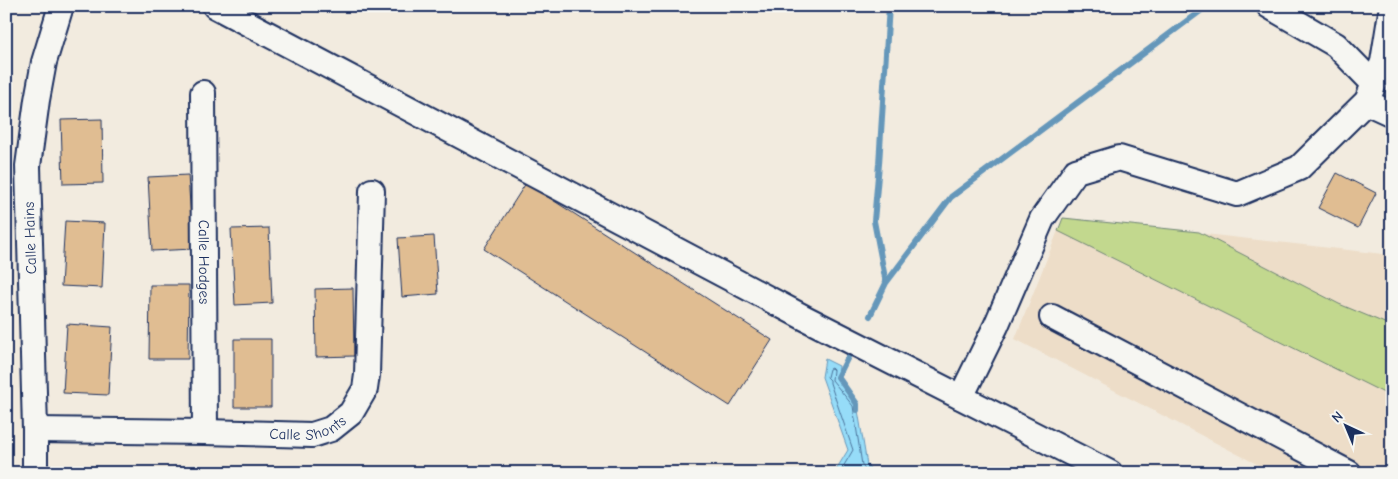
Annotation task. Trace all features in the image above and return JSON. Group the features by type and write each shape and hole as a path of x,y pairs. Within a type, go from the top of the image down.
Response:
{"street":[{"name":"Calle Hains","path":"35,473 28,166 44,62 61,6"},
{"path":"215,6 805,318 1110,473"},
{"path":"1269,6 1336,45 1370,93 1392,114"},
{"path":"961,397 996,326 1042,219 1076,171 1119,158 1237,194 1299,168 1370,93 1383,62 1392,6"},
{"name":"Calle Hodges","path":"203,93 205,432"},
{"name":"Calle Shonts","path":"35,430 205,432 312,436 331,429 351,413 365,389 367,375 372,191"},
{"path":"1052,317 1349,473"}],"shaded area":[{"path":"1063,218 1392,255 1392,473 1274,473 1015,339"}],"green space":[{"path":"1063,218 1199,232 1339,304 1392,326 1392,397 1058,231"}],"water":[{"path":"825,359 839,366 838,378 857,404 867,465 874,473 839,473 837,468 848,450 822,377"}],"building":[{"path":"102,119 103,183 63,184 61,120"},
{"path":"1337,173 1376,193 1358,228 1318,208"},
{"path":"188,175 193,249 152,251 148,177"},
{"path":"526,183 772,340 730,406 484,249"},
{"path":"65,221 105,223 102,288 61,286"},
{"path":"269,228 272,303 235,305 231,229"},
{"path":"434,236 438,294 402,297 398,238"},
{"path":"150,285 189,285 188,359 149,359"},
{"path":"353,288 354,356 316,357 315,289"},
{"path":"67,324 112,327 108,395 63,393"},
{"path":"234,339 271,339 271,407 234,407"}],"waterway":[{"path":"886,283 874,221 889,6"},
{"path":"870,316 886,283 951,197 1207,6"},
{"path":"850,353 838,377 857,404 857,410"}]}
